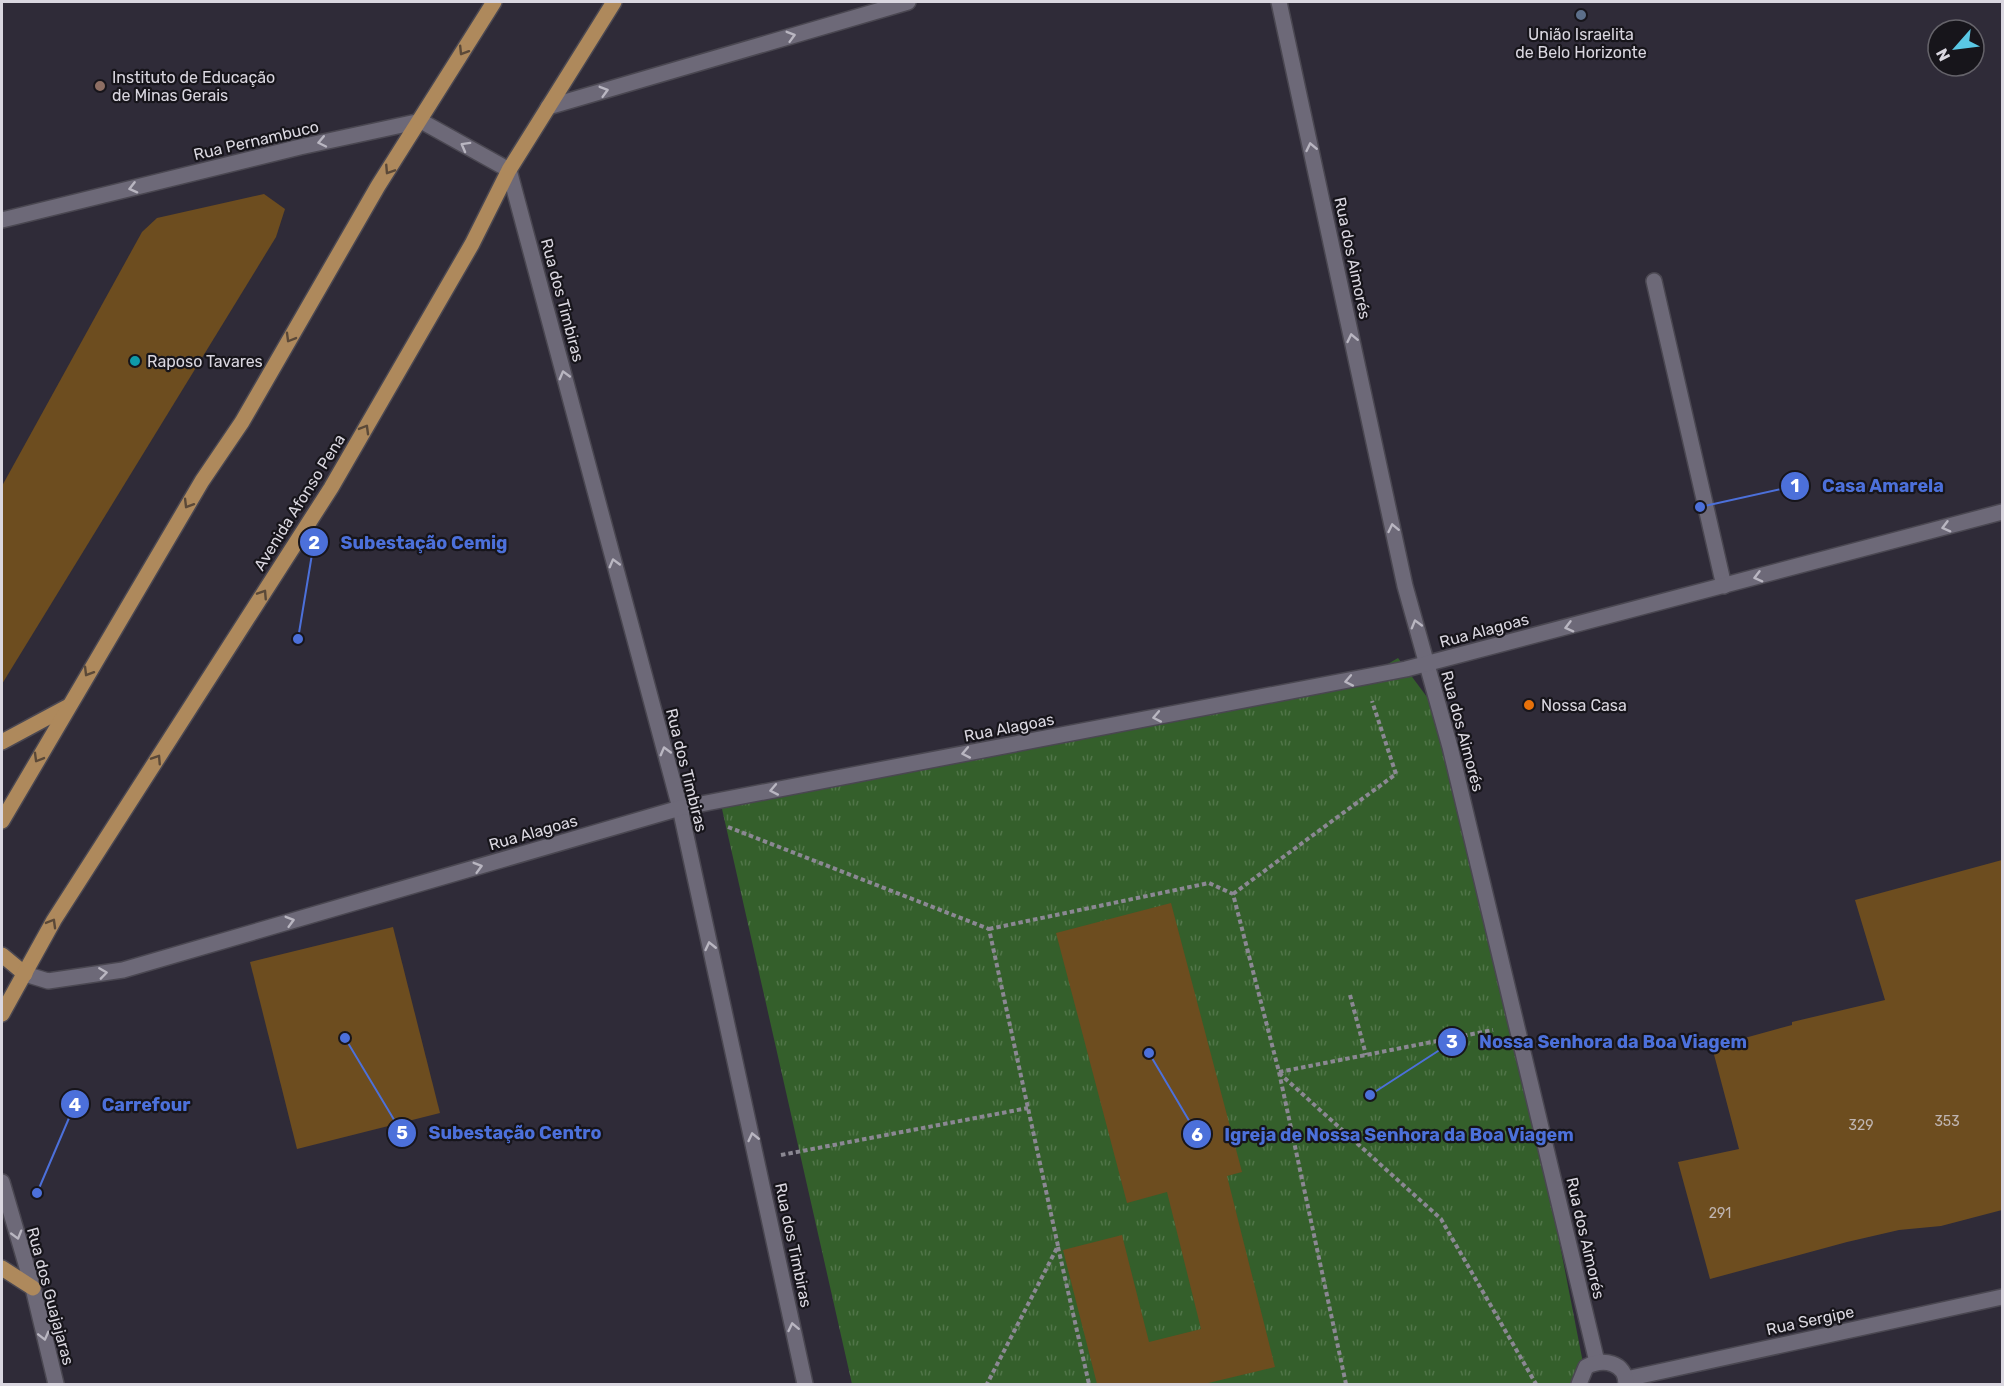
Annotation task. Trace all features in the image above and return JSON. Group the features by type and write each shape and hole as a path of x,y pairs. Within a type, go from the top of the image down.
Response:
{"main road":[{"path":"2,821 202,481 242,422 378,186 494,2"},
{"name":"Avenida Afonso Pena","path":"2,1014 54,920 331,488 472,244 509,170 614,2"},
{"path":"2,742 67,707"},
{"path":"2,956 25,974"},
{"path":"2,1268 33,1288"}],"street":[{"path":"548,107 908,2"},
{"name":"Rua dos Aimorés","path":"1279,2 1405,585 1427,664 1517,1025 1597,1362"},
{"path":"421,121 509,170"},
{"name":"Rua Pernambuco","path":"2,220 289,150 421,121"},
{"name":"Rua dos Timbiras","path":"509,170 680,808 805,1384"},
{"path":"1654,281 1724,586"},
{"name":"Rua Alagoas","path":"25,974 48,981 123,970 680,808 1364,678 1427,664 2002,512"},
{"name":"Rua dos Guajajaras","path":"2,1182 33,1288 56,1384"},
{"name":"Rua Sergipe","path":"1626,1382 2002,1297"},
{"path":"1579,1384 1586,1367 1597,1362 1610,1362 1617,1366 1626,1382"}],"path":[{"path":"1233,894 1396,774 1364,678"},
{"path":"724,825 989,929 1209,883 1233,894"},
{"path":"1233,894 1279,1072 1346,1384"},
{"path":"989,929 1089,1384"},
{"path":"1350,995 1366,1055"},
{"path":"1279,1072 1517,1025"},
{"path":"1279,1072 1441,1219 1536,1384"},
{"path":"758,1160 1028,1108"},
{"path":"987,1384 1058,1246"}],"green space":[{"path":"1398,658 1430,701 1517,1025 1584,1368 1577,1384 852,1384 720,800 1364,678"}],"building":[{"name":"Raposo Tavares","path":"264,194 285,209 276,237 2,684 2,486 142,232 157,218"},
{"path":"2002,860 2002,1210 1941,1226 1899,1230 1847,1242 1710,1279 1678,1162 1739,1149 1712,1047 1792,1025 1792,1022 1885,1000 1855,900"},
{"path":"1171,903 1242,1172 1227,1176 1275,1367 1204,1384 1097,1384 1063,1250 1122,1235 1149,1342 1201,1329 1167,1192 1127,1203 1056,933"},
{"path":"393,927 440,1113 297,1149 250,962"}],"place":[{"name":"União Israelita de Belo Horizonte","path":"1581,15"},
{"name":"Instituto de Educação de Minas Gerais","path":"100,86"},
{"name":"Raposo Tavares","path":"135,361"},
{"name":"Casa Amarela","path":"1700,507"},
{"name":"Subestação Cemig","path":"298,639"},
{"name":"Nossa Casa","path":"1529,705"},
{"name":"Subestação Centro","path":"345,1038"},
{"name":"Igreja de Nossa Senhora da Boa Viagem","path":"1149,1053"},
{"name":"Nossa Senhora da Boa Viagem","path":"1370,1095"},
{"name":"Carrefour","path":"37,1193"}]}
